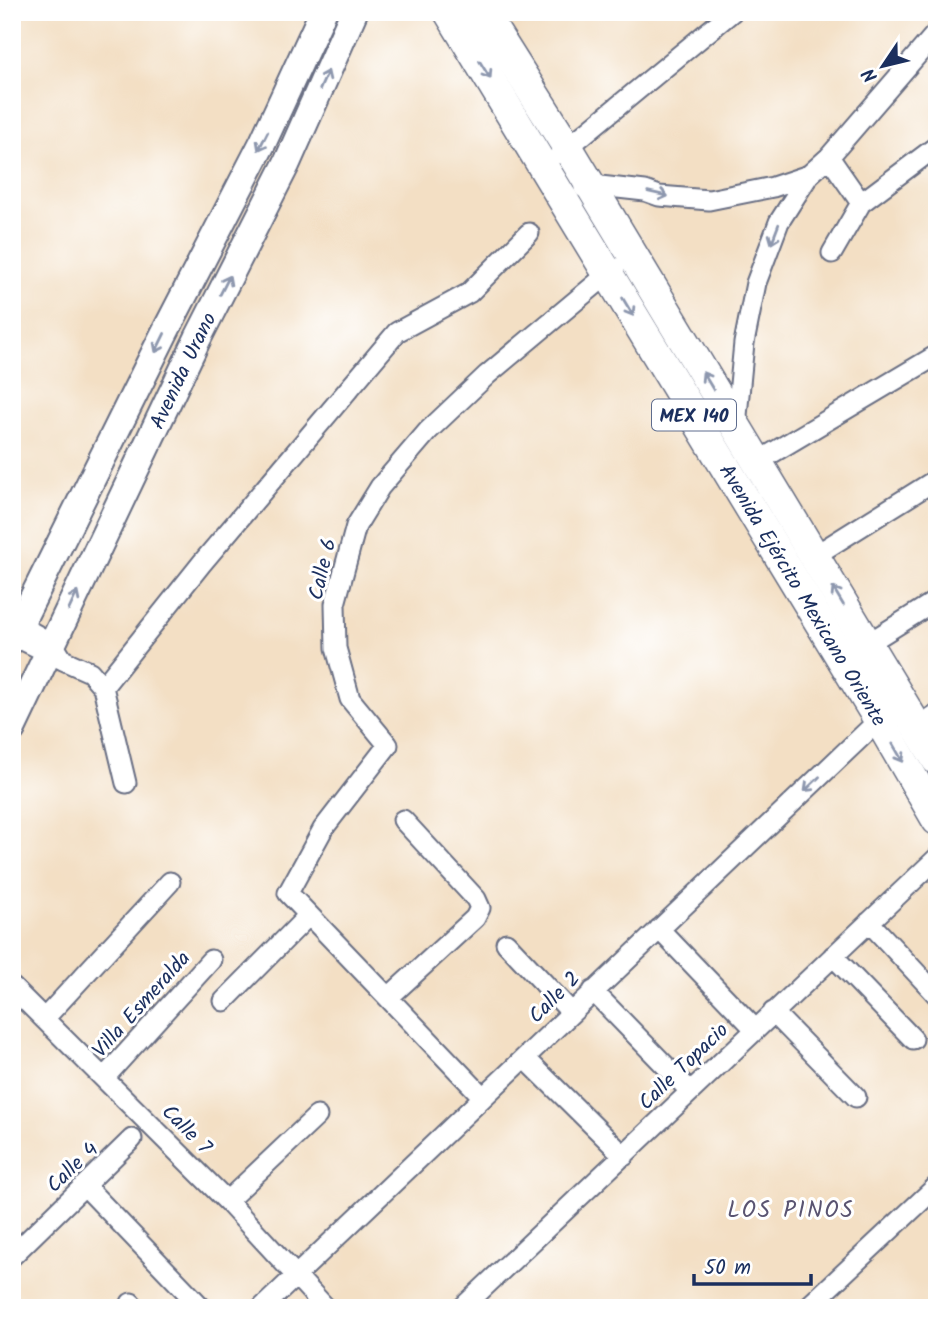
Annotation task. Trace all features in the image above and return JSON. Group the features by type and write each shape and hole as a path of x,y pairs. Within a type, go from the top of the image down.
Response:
{"main road":[{"name":"Avenida Urano","path":"15,634 263,142 323,12"},
{"name":"Avenida Urano","path":"12,729 54,652 198,338 287,163 354,12"},
{"name":"Avenida Ejército Mexicano Oriente","path":"449,12 937,820"},
{"name":"Avenida Ejército Mexicano Oriente","path":"490,16 867,644 927,721 937,760"}],"street":[{"path":"543,166 732,12"},
{"path":"736,427 744,343 756,283 779,222 809,175 829,157 937,32"},
{"path":"832,253 862,203 937,146"},
{"path":"829,157 862,203"},
{"path":"562,198 590,185 645,191 659,196 709,200 773,187 809,175"},
{"path":"103,687 202,564 397,332 469,293 529,233"},
{"name":"Calle 6","path":"483,1097 288,893 323,829 388,746 350,699 336,648 335,604 356,526 380,487 428,431 487,376 608,272 633,256"},
{"path":"757,462 935,361"},
{"path":"814,556 937,479"},
{"path":"867,644 937,600"},
{"path":"15,634 90,672 103,687 126,783"},
{"name":"Calle 2","path":"262,1308 879,720"},
{"path":"389,997 475,918 480,908 476,899 403,820"},
{"name":"Calle Topacio","path":"462,1308 937,858"},
{"path":"44,1018 170,882"},
{"path":"224,1001 309,915"},
{"path":"869,922 937,995"},
{"path":"659,929 755,1029"},
{"path":"506,943 571,1012"},
{"path":"833,956 913,1039"},
{"name":"Villa Esmeralda","path":"104,1078 211,960"},
{"name":"Calle 7","path":"12,987 227,1201 326,1308"},
{"path":"593,991 690,1091"},
{"path":"773,1012 856,1097"},
{"path":"525,1058 624,1156"},
{"path":"227,1201 317,1115"},
{"name":"Calle 4","path":"12,1256 132,1139"},
{"path":"85,1186 202,1308"},
{"path":"807,1308 937,1186"}],"district":[{"name":"LOS PINOS","path":"791,1209"}]}
